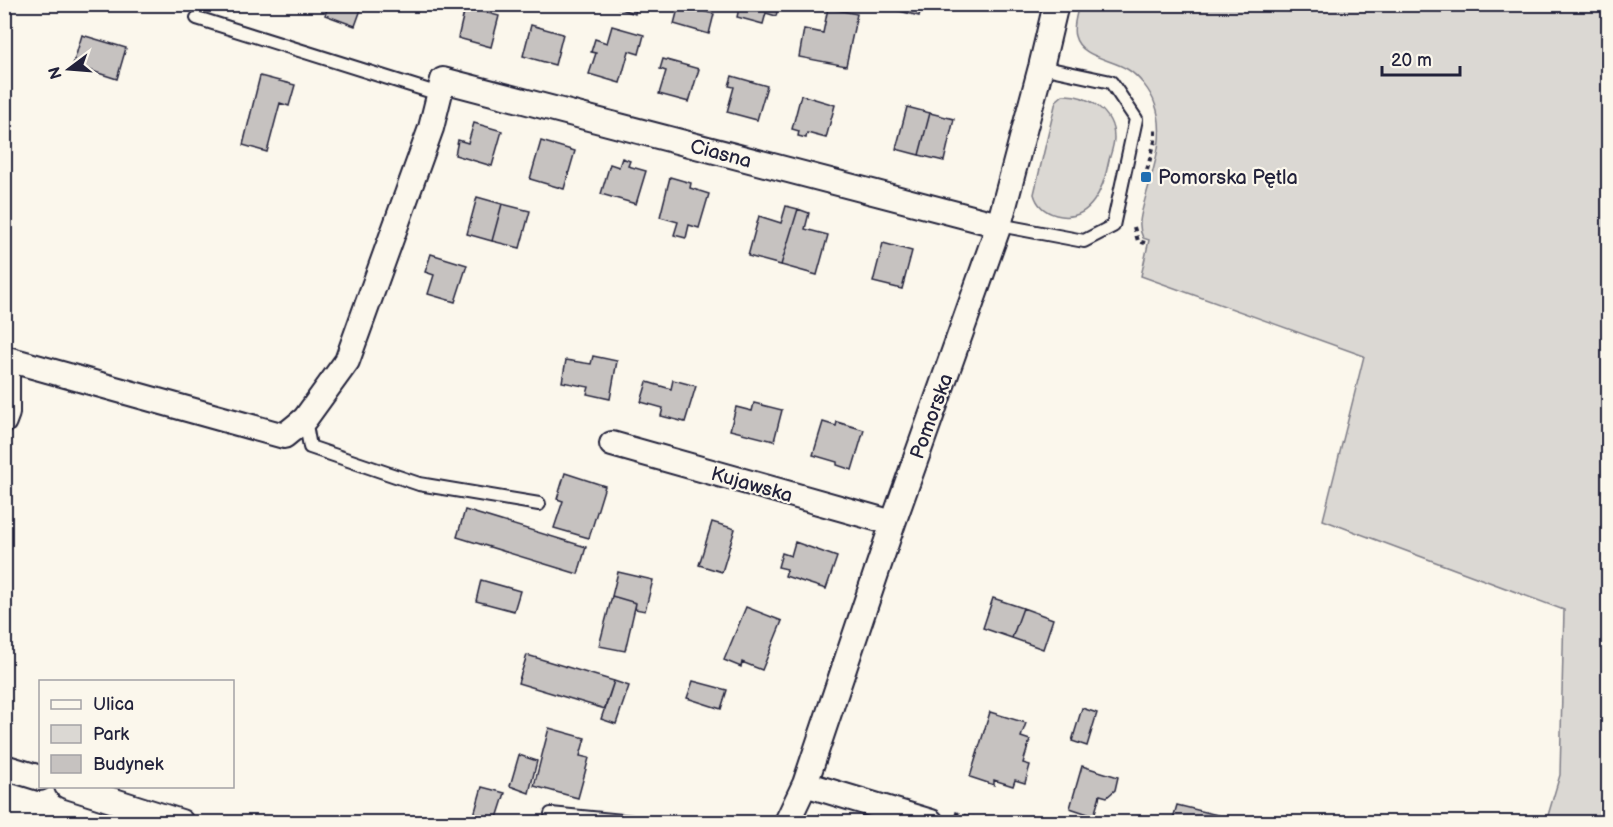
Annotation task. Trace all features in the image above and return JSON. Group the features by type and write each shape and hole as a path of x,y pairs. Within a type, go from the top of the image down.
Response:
{"street":[{"name":"Pomorska","path":"787,822 805,784 893,523 999,225 1056,4"},
{"name":"Ciasna","path":"441,87 999,225"},
{"path":"4,421 7,413 6,358 284,436 305,419 347,361 431,128 441,87"},
{"name":"Kujawska","path":"612,444 893,523"},
{"path":"4,767 39,778"},
{"path":"805,784 931,822"},
{"path":"73,788 181,822"}],"lane":[{"path":"197,18 441,87"},
{"path":"999,225 1084,241 1113,226 1136,119 1111,82 1041,67"},
{"path":"305,419 310,447 419,484 539,504"},
{"path":"551,814 633,822"}],"path":[{"path":"953,813 986,822"}],"green space":[{"path":"1079,4 1608,5 1608,822 1546,822 1560,775 1564,610 1323,520 1364,356 1141,276 1149,240 1143,238 1140,220 1157,154 1158,116 1151,94 1136,76 1127,69 1089,53 1078,43 1074,29"},
{"path":"1063,95 1072,95 1098,106 1113,128 1114,138 1104,181 1094,201 1087,209 1068,216 1048,212 1039,205 1034,194 1056,101"}],"building":[{"path":"329,4 363,4 355,26 325,15"},
{"path":"466,4 482,4 480,11 499,16 491,47 458,38"},
{"path":"608,4 637,4 635,14"},
{"path":"740,4 779,4 776,16 766,13 763,24 737,17"},
{"path":"885,4 922,4 919,16 884,7"},
{"path":"679,5 714,14 709,34 674,24"},
{"path":"828,8 857,14 846,66 799,57 804,29 823,33"},
{"path":"531,25 563,34 555,65 523,56"},
{"path":"612,26 644,35 639,54 629,51 620,83 589,74 596,53 591,52 595,39 607,43"},
{"path":"82,35 126,48 117,79 73,65"},
{"path":"663,59 699,69 689,102 659,94 666,71 660,69"},
{"path":"260,76 295,85 289,106 280,103 267,152 243,145"},
{"path":"732,76 767,86 757,120 727,112 734,87 729,86"},
{"path":"801,95 835,105 826,138 807,133 806,138 798,136 799,131 792,129"},
{"path":"907,107 930,113 919,155 896,149"},
{"path":"930,113 954,119 944,161 919,155"},
{"path":"474,123 502,131 492,166 455,155 458,140 468,143"},
{"path":"541,141 575,151 564,189 530,179"},
{"path":"622,158 630,161 628,166 646,171 636,204 601,194 610,164 619,167"},
{"path":"670,177 691,183 690,188 709,194 699,228 689,225 686,238 674,235 678,222 660,217"},
{"path":"477,197 502,204 492,241 467,234"},
{"path":"502,204 530,211 520,248 492,241"},
{"path":"786,206 798,209 781,265 748,256 759,216 781,223"},
{"path":"798,209 809,213 805,229 828,235 817,275 781,265"},
{"path":"883,243 912,251 902,289 873,282"},
{"path":"431,254 467,265 455,302 428,294 434,275 425,272"},
{"path":"593,356 617,361 610,399 587,394 589,387 562,382 566,360 591,364"},
{"path":"673,380 696,386 685,422 661,416 663,408 641,402 647,382 671,389"},
{"path":"754,403 782,410 774,441 730,430 736,407 752,411"},
{"path":"823,422 836,426 837,422 864,430 852,470 837,465 837,462 813,455"},
{"path":"565,473 605,486 589,538 554,528 563,501 557,499"},
{"path":"465,510 586,547 578,574 457,537"},
{"path":"712,522 735,529 722,572 699,565"},
{"path":"795,542 837,557 826,589 785,576 787,569 778,567 782,553 791,556"},
{"path":"618,572 653,580 645,611 635,609 636,603 612,596"},
{"path":"481,580 520,591 514,611 476,601"},
{"path":"612,596 636,603 625,651 599,646"},
{"path":"993,598 1023,608 1012,638 983,628"},
{"path":"746,607 782,621 762,670 742,662 741,667 724,660"},
{"path":"1023,608 1053,619 1043,649 1012,638"},
{"path":"527,655 614,681 605,709 518,683"},
{"path":"614,681 629,686 616,724 601,719"},
{"path":"693,681 727,690 721,709 687,698"},
{"path":"1082,708 1097,713 1087,746 1072,741"},
{"path":"990,712 1026,723 1021,737 1030,740 1023,763 1030,765 1025,783 1015,780 1013,786 994,780 994,785 970,777"},
{"path":"549,728 585,738 580,756 589,758 578,798 534,786"},
{"path":"519,755 537,761 529,793 510,786"},
{"path":"1082,766 1118,777 1115,790 1107,797 1100,795 1094,816 1070,808"},
{"path":"482,787 505,793 496,821 474,815"},
{"path":"1177,805 1238,820 1238,822 1172,822"},
{"path":"474,815 496,821 501,822 472,822"}],"place":[{"name":"Pomorska Pętla","path":"1146,177"}]}
